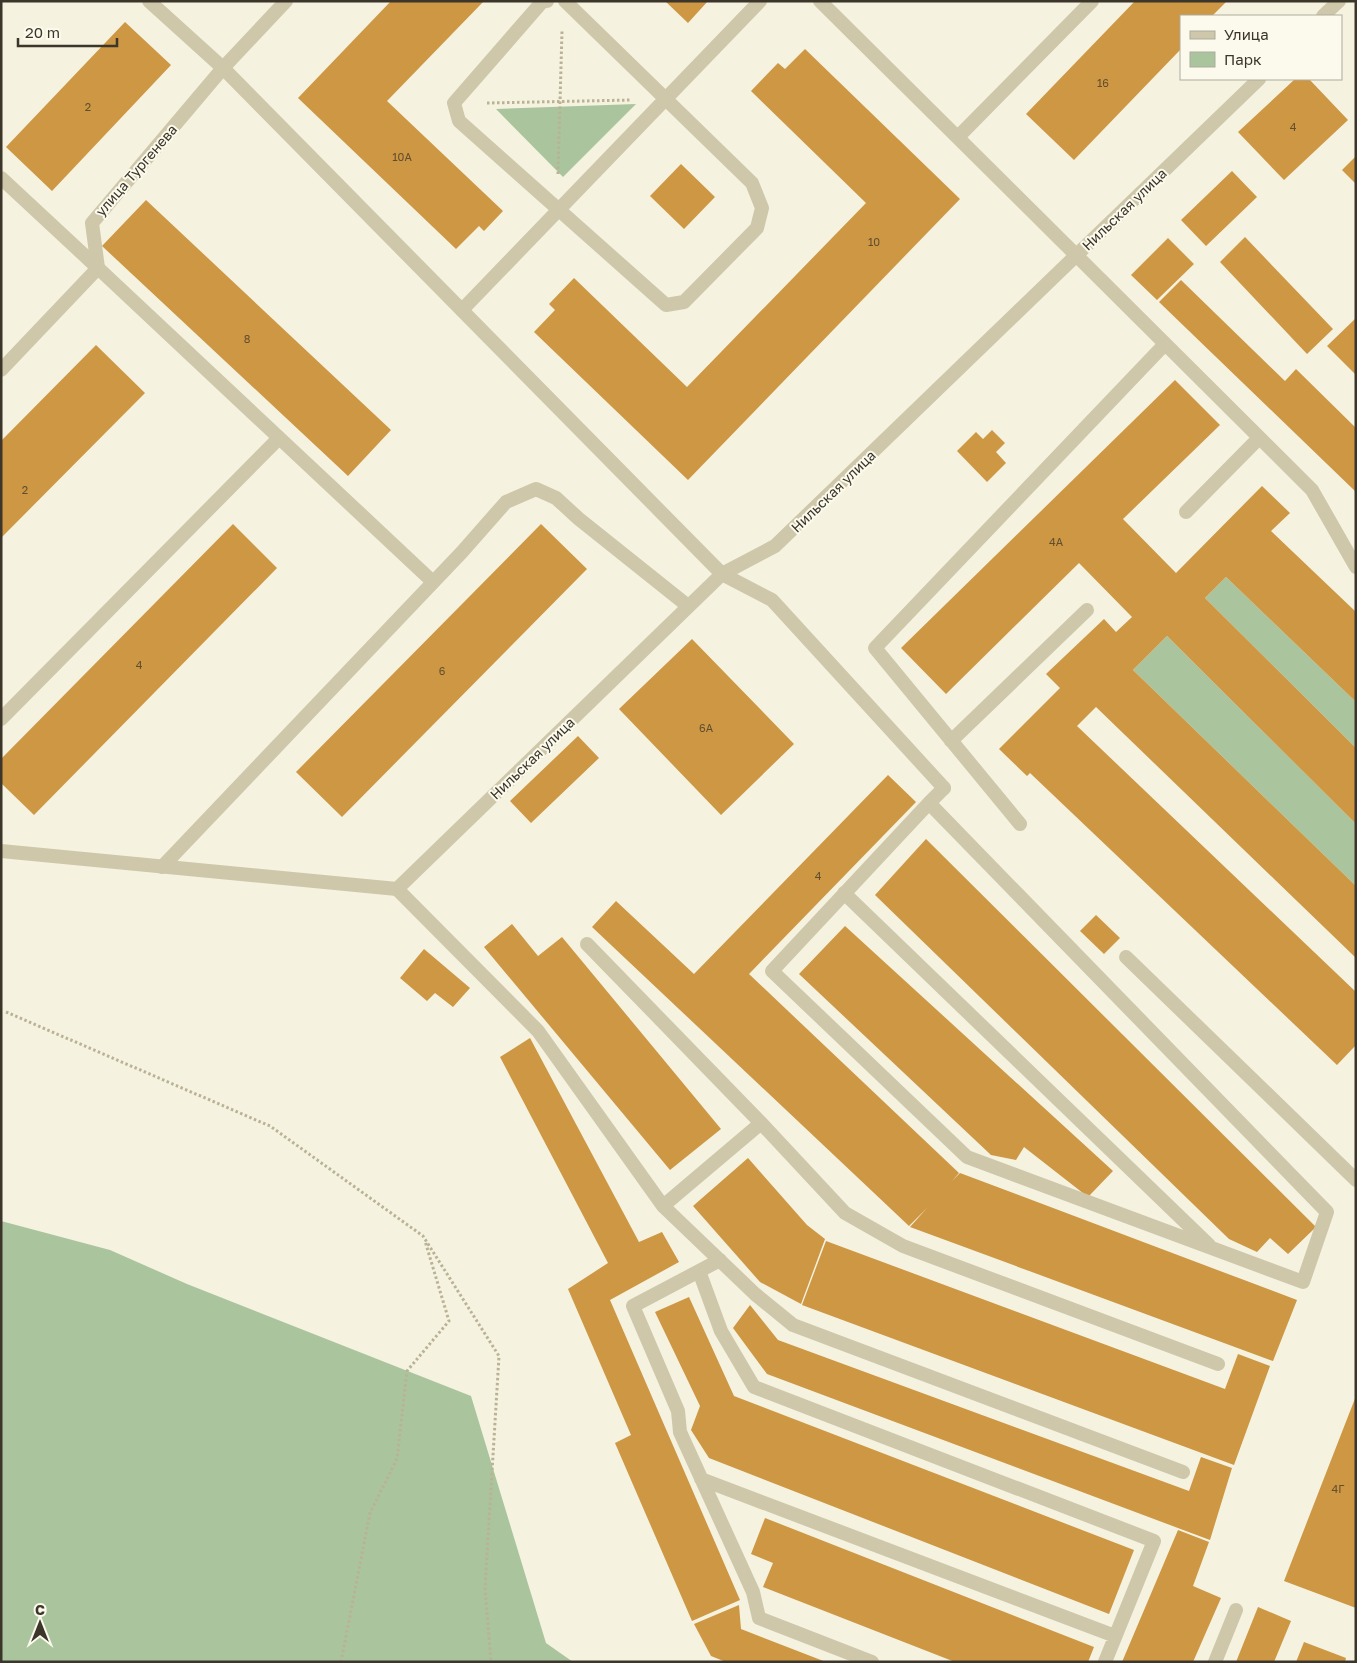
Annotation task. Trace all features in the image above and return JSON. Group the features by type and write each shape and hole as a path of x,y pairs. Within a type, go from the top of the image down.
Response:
{"street":[{"path":"149,1 224,68 722,574 772,600 944,788 929,802 772,971 967,1157 1303,1282 1327,1212 929,802"},
{"name":"улица Тургенева","path":"98,268 92,223 224,68 286,1"},
{"path":"547,1 542,2 454,103 459,121 666,305 684,302 757,228 762,208 752,183 565,1"},
{"path":"462,310 760,1"},
{"path":"820,1 1312,490 1356,567"},
{"path":"958,137 1092,1"},
{"path":"1324,15 1339,1"},
{"name":"Нильская улица","path":"397,889 722,574 775,546 1258,80"},
{"path":"1,178 433,582"},
{"path":"1,370 98,268"},
{"path":"1020,824 875,648 1165,344"},
{"path":"1,718 279,438"},
{"path":"1186,512 1259,438"},
{"path":"162,867 433,582 506,502 536,489 556,498 579,519 688,606"},
{"path":"952,741 1087,610"},
{"path":"1,851 397,889 538,1031 663,1206 755,1294 794,1325 1183,1472"},
{"path":"844,893 1214,1249"},
{"path":"587,944 845,1213 903,1246 1218,1364"},
{"path":"1126,957 1356,1180"},
{"path":"663,1206 760,1123"},
{"path":"720,1260 633,1306 678,1411 680,1432 752,1592 759,1618 872,1662"},
{"path":"698,1271 721,1332 754,1387 1154,1541 1105,1662"},
{"path":"702,1479 1115,1636"},
{"path":"1215,1662 1236,1610"}],"path":[{"path":"558,210 562,21"},
{"path":"454,103 666,99"},
{"path":"6,1012 270,1126 423,1236 498,1356 485,1588 491,1662"},
{"path":"341,1662 370,1513 397,1459 407,1371 449,1321 423,1236"}],"green space":[{"path":"636,104 563,177 496,109"},
{"path":"1226,577 1356,702 1356,748 1205,598"},
{"path":"1167,636 1356,824 1356,886 1133,670"},
{"path":"1,1221 110,1250 187,1284 471,1396 546,1643 573,1662 1,1662"}],"building":[{"path":"391,1 484,1 387,101 503,211 484,231 479,226 456,249 298,98"},
{"path":"665,1 708,1 688,23"},
{"path":"1135,1 1227,1 1213,15 1180,15 1180,50 1074,160 1026,114"},
{"path":"125,22 171,65 52,191 6,147"},
{"path":"805,49 960,199 688,480 534,332 555,310 549,304 574,278 687,387 866,203 751,91 778,63 785,69"},
{"path":"1294,80 1310,80 1348,120 1284,180 1238,132"},
{"path":"1356,156 1356,184 1342,170"},
{"path":"681,164 715,197 684,229 650,196"},
{"path":"1232,171 1257,197 1206,246 1181,220"},
{"path":"146,200 391,430 348,476 102,246"},
{"path":"1245,237 1333,329 1307,354 1220,262"},
{"path":"1168,238 1194,264 1157,300 1131,275"},
{"path":"1181,280 1285,381 1296,369 1356,428 1356,492 1159,302"},
{"path":"1356,318 1356,375 1327,346"},
{"path":"96,345 145,393 1,538 1,441"},
{"path":"1175,380 1220,425 1123,519 1176,573 1262,486 1290,513 1271,531 1356,612 1356,702 1226,577 1205,598 1356,748 1356,824 1167,636 1133,670 1356,886 1356,958 1096,707 1077,726 1356,992 1356,1045 1337,1065 1030,773 1027,776 999,749 1060,688 1046,674 1104,619 1116,632 1132,617 1079,563 946,694 901,648"},
{"path":"992,430 1005,443 996,452 1006,463 987,482 957,451 976,432 983,439"},
{"path":"233,524 277,568 34,815 1,783 1,759"},
{"path":"541,524 587,569 342,817 296,772"},
{"path":"692,639 794,744 721,815 619,709"},
{"path":"578,736 599,758 531,823 510,801"},
{"path":"888,775 916,802 749,974 959,1173 952,1181 960,1173 1297,1300 1273,1361 910,1227 927,1208 909,1226 592,927 616,901 694,974"},
{"path":"926,839 1316,1227 1288,1254 1270,1238 1257,1252 1229,1239 875,895"},
{"path":"1096,915 1120,938 1104,954 1080,931"},
{"path":"512,924 538,956 562,937 721,1129 670,1170 484,947"},
{"path":"845,926 1113,1171 1088,1197 1024,1147 1016,1160 991,1155 799,974"},
{"path":"424,949 470,988 453,1007 435,993 427,1001 400,978"},
{"path":"530,1038 639,1242 662,1232 679,1262 610,1300 740,1600 692,1621 615,1443 631,1435 568,1289 608,1263 500,1057"},
{"path":"748,1158 807,1225 825,1239 801,1304 760,1282 693,1206"},
{"path":"826,1241 1225,1389 1238,1354 1270,1366 1234,1465 802,1305"},
{"path":"689,1297 734,1396 1134,1550 1109,1614 709,1458 691,1430 700,1406 655,1312"},
{"path":"750,1305 778,1340 1189,1491 1201,1457 1232,1468 1210,1540 767,1374 733,1328"},
{"path":"1356,1396 1356,1608 1284,1581"},
{"path":"765,1518 1094,1647 1088,1662 955,1662 763,1587 773,1563 751,1554"},
{"path":"1178,1530 1209,1542 1193,1586 1221,1598 1193,1662 1122,1662"},
{"path":"739,1605 741,1629 826,1662 726,1662 711,1656 694,1624"},
{"path":"1258,1607 1291,1621 1274,1662 1236,1662"},
{"path":"1304,1642 1346,1658 1345,1662 1296,1662"}]}
